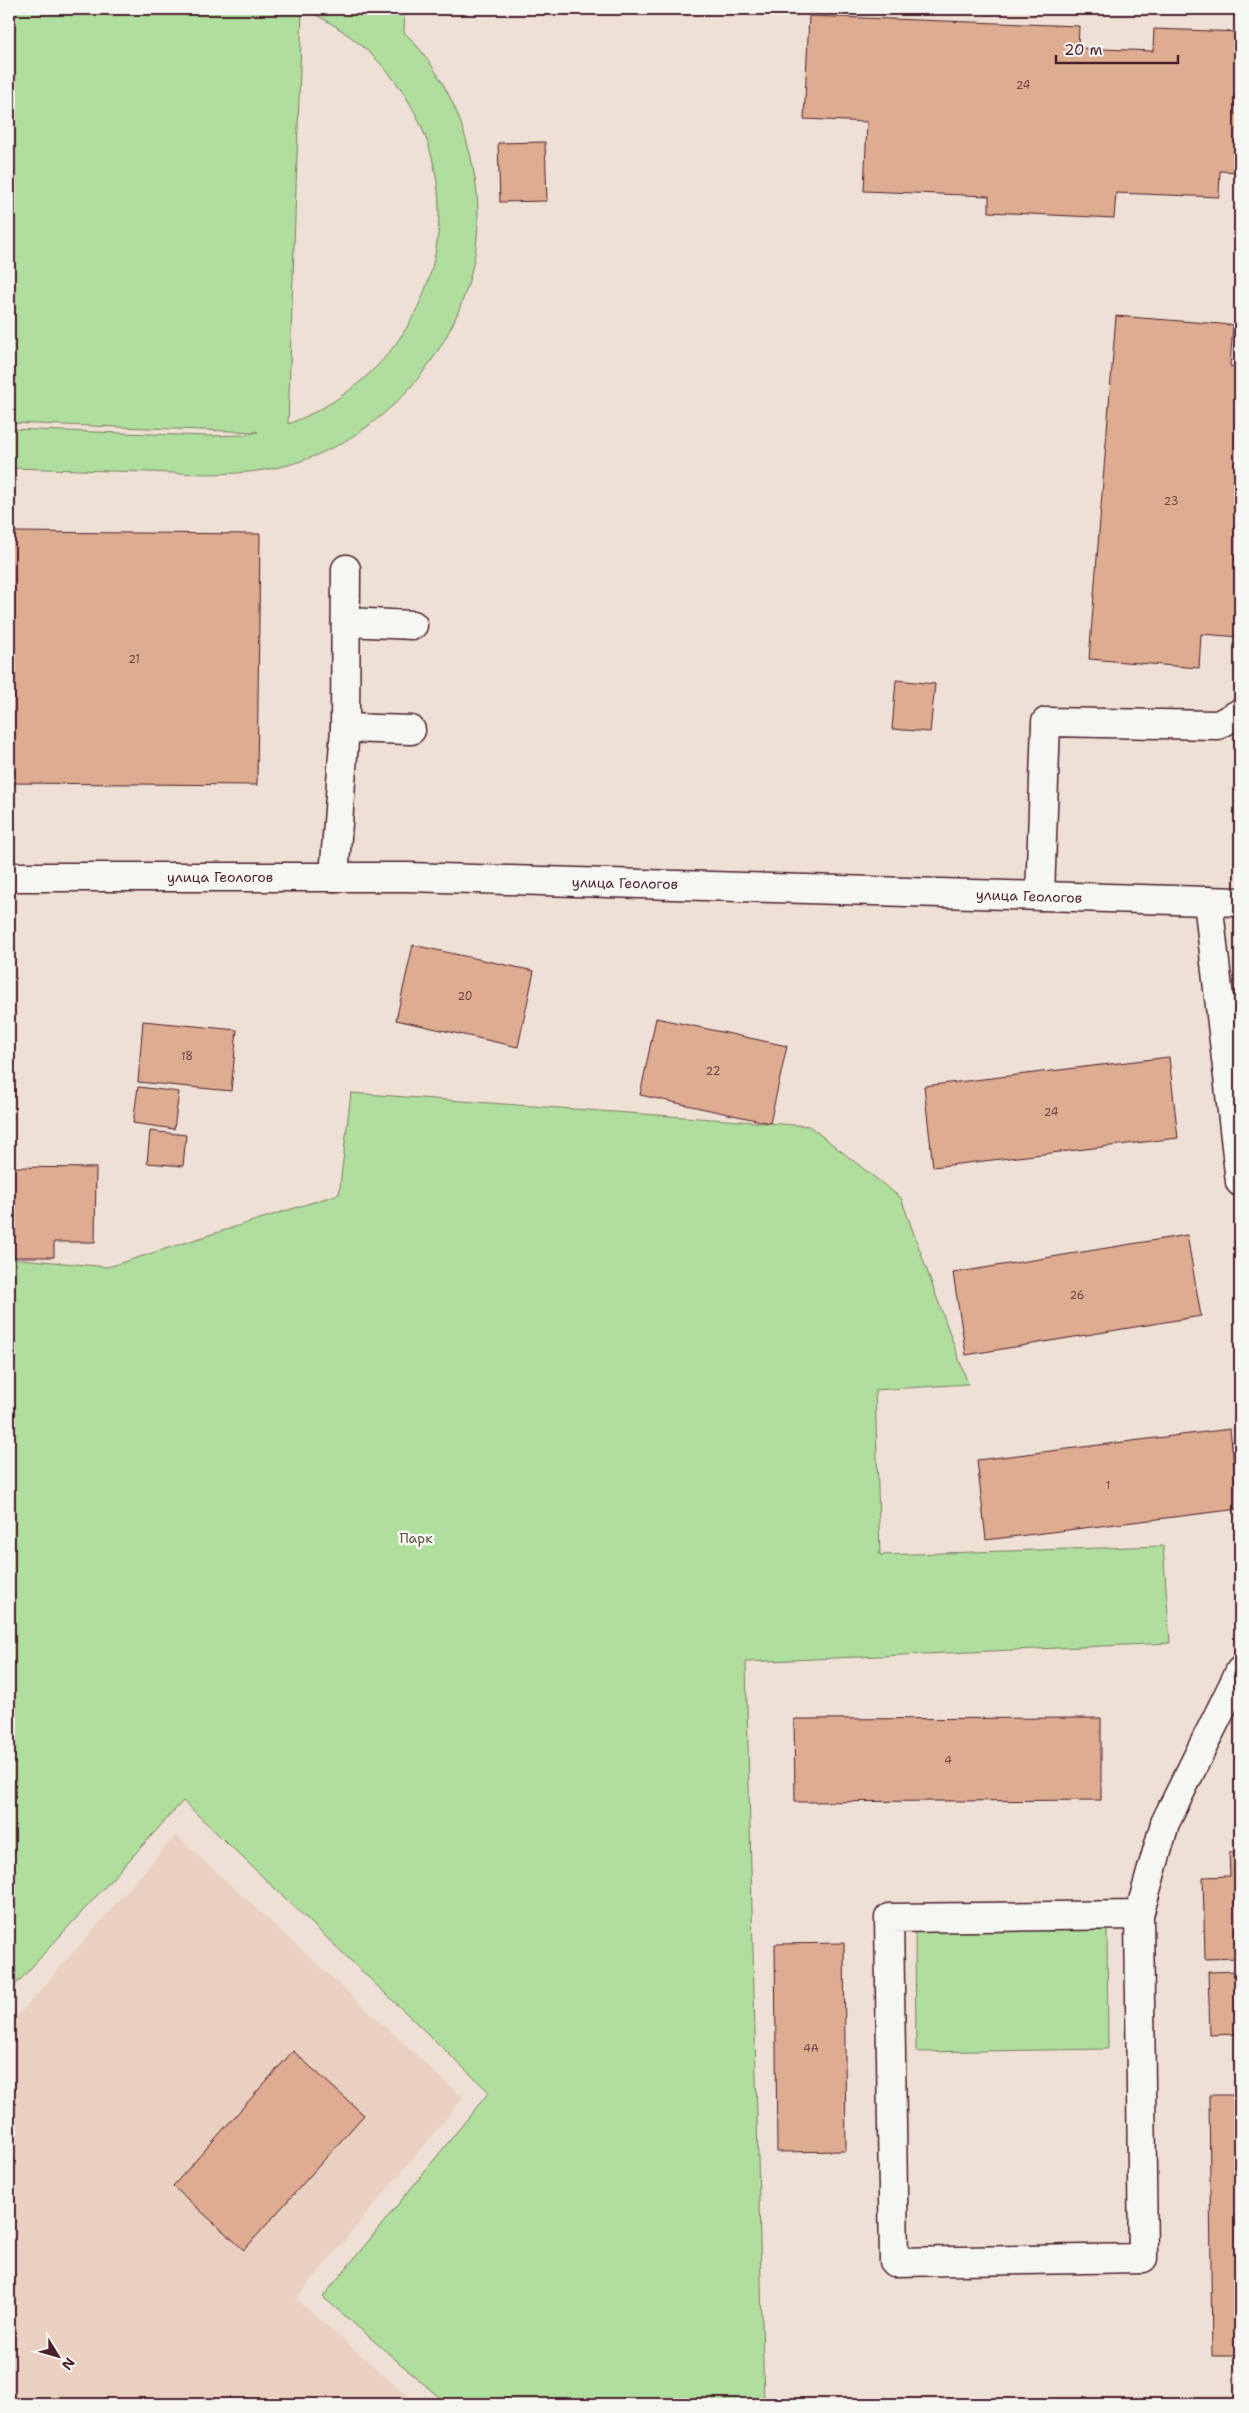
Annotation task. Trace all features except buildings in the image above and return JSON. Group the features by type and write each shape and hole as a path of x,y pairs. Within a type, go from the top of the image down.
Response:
{"street":[{"path":"334,877 345,728 346,569"},
{"path":"346,622 413,624"},
{"path":"1040,896 1046,722 1218,724 1240,713"},
{"path":"345,728 411,730"},
{"name":"улица Геологов","path":"9,877 334,877 798,887 1230,902"},
{"path":"1230,902 1240,1182"},
{"path":"1139,1915 889,1918 894,2262 1143,2258 1139,1915 1165,1823 1240,1670"}],"shaded area":[{"path":"176,1835 463,2098 296,2299 417,2404 9,2404 9,2026"}],"green space":[{"path":"9,9 302,10 288,424 352,388 398,340 427,283 439,221 432,159 408,100 365,49 304,9 405,9 404,32 436,72 459,118 471,156 476,182 478,222 473,263 462,302 445,340 422,374 394,404 362,430 326,451 271,469 201,474 9,468 9,429 207,436 244,435 258,432 9,423"},
{"name":"Парк","path":"351,1093 809,1126 901,1198 968,1384 875,1390 880,1555 1163,1546 1170,1643 746,1662 764,2404 447,2404 323,2297 489,2092 183,1801 9,1992 9,1258 108,1267 339,1194"},
{"path":"1107,1929 1108,2049 916,2052 915,1932"}]}
